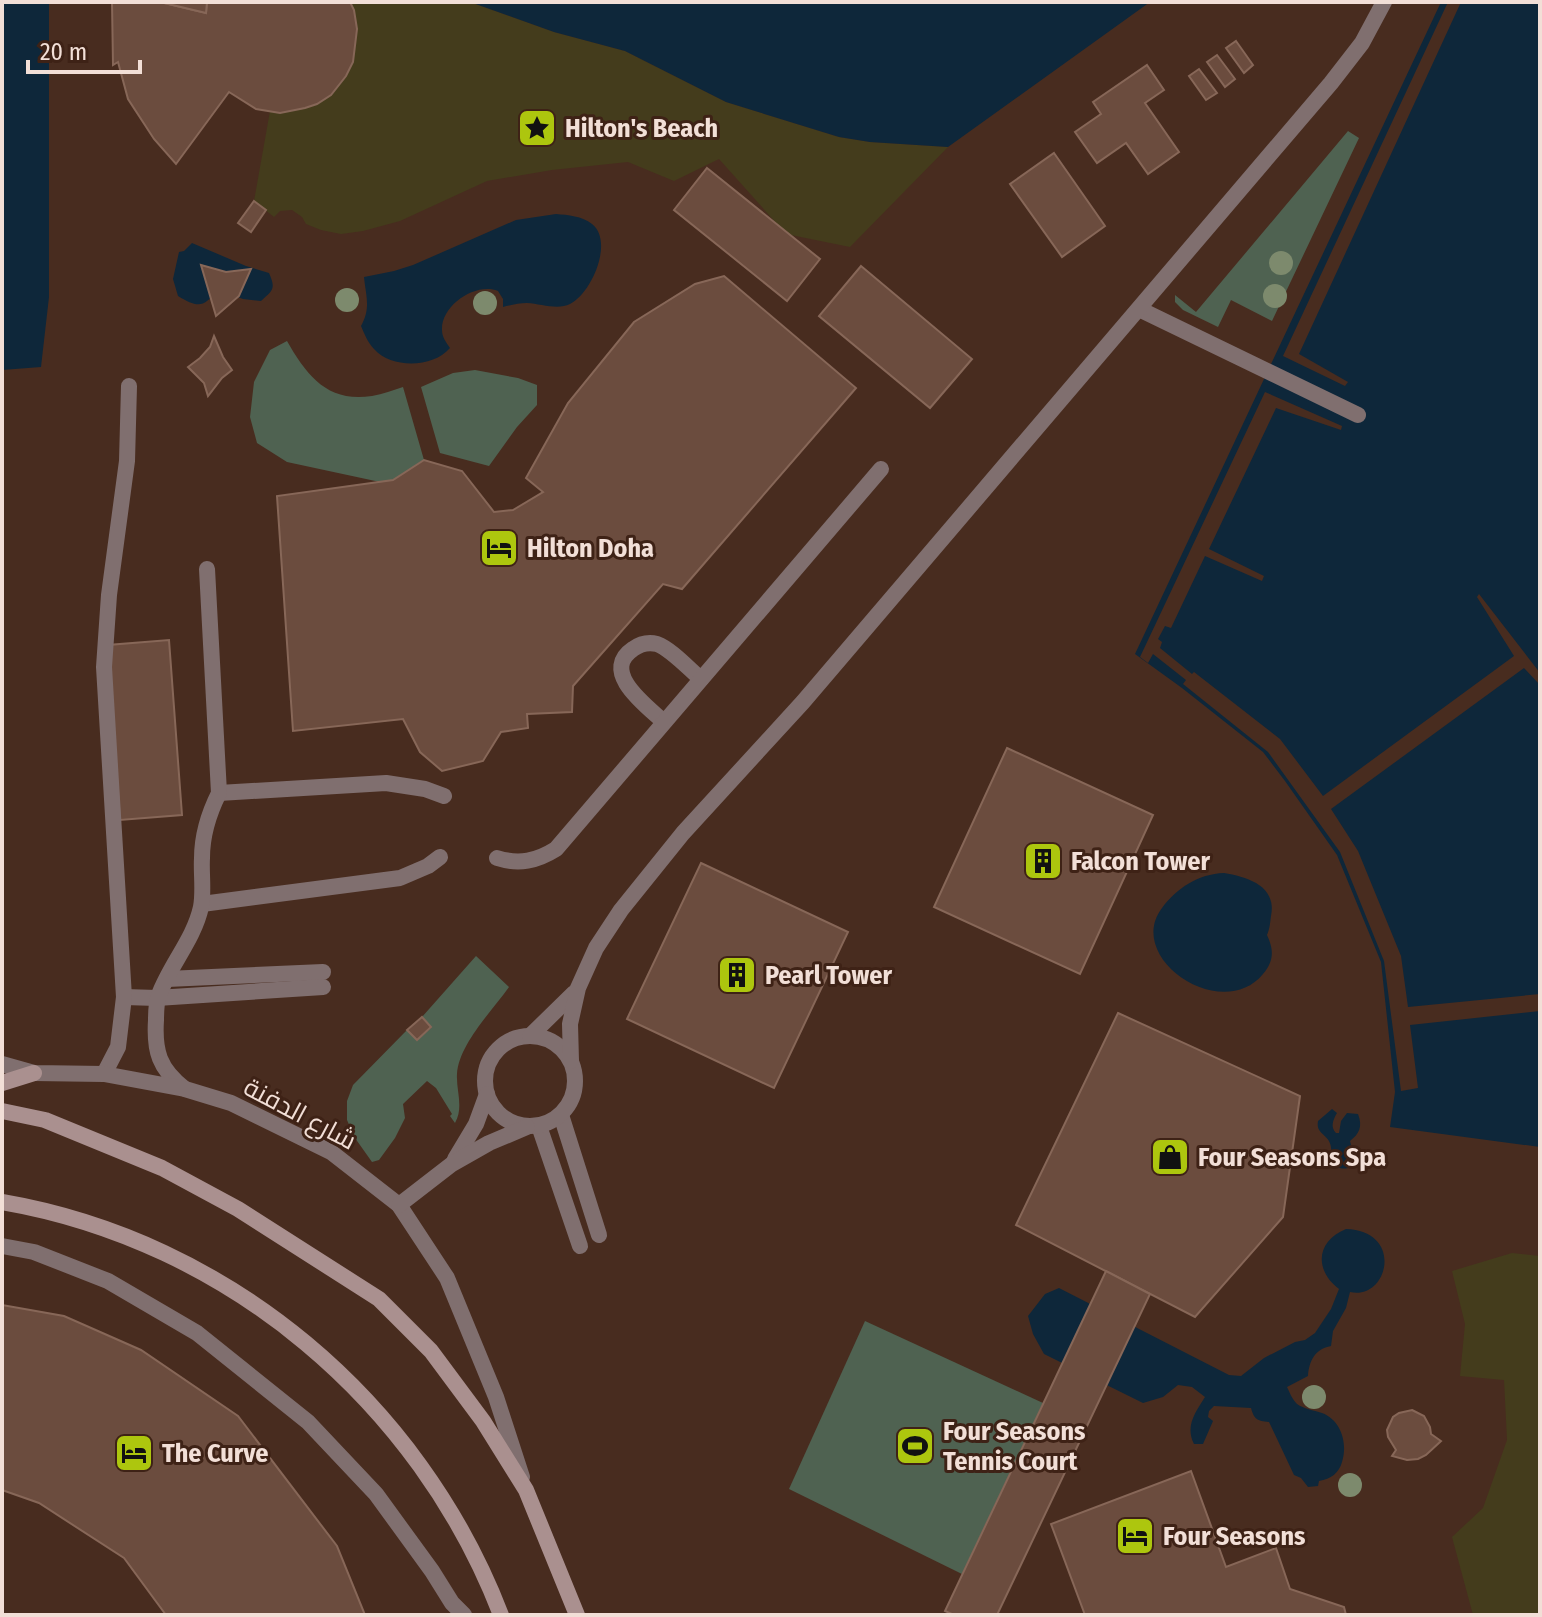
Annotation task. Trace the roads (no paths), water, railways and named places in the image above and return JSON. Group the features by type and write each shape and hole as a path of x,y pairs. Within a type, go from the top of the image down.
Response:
{"main road":[{"path":"2,1083 34,1073"},
{"name":"شارع الدفنة","path":"2,1111 45,1120 162,1168 238,1209 379,1299 431,1351 483,1421 526,1490 577,1615"},
{"path":"2,1202 74,1218 169,1255 257,1306 299,1337 373,1407 436,1487 486,1576 501,1615"}],"street":[{"path":"571,1061 570,1024 578,988 596,948 621,910 683,833 803,702 1331,83 1362,43 1384,2"},
{"path":"1139,309 1358,415"},
{"path":"104,1074 118,1047 124,997 104,667 109,595 127,461 129,386"},
{"path":"497,858 522,862 546,856 556,849 881,469"},
{"path":"185,1089 164,1069 155,1042 157,998 202,904 203,840 219,793 207,569"},
{"path":"664,722 624,681 622,671 628,652 647,643 657,644 701,679"},
{"path":"219,793 386,783 425,789 444,796"},
{"path":"202,904 400,878 440,857"},
{"path":"124,997 157,998 323,980 167,979"},
{"path":"530,1036 578,988"},
{"path":"399,1205 452,1164 489,1143 555,1120 567,1108 574,1093 576,1076 566,1052 540,1037 519,1037 498,1049 491,1059 486,1070 487,1094 495,1111 502,1117 519,1126 534,1126"},
{"name":"شارع الدفنة","path":"2,1064 34,1073 104,1074 185,1089 231,1103 331,1152 399,1205 447,1278 496,1397 526,1490"},
{"path":"452,1164 476,1124 487,1094"},
{"path":"561,1115 599,1235"},
{"path":"534,1126 580,1246"},
{"path":"2,1246 34,1252 108,1281 197,1333 308,1422 376,1494 452,1603 464,1615"}],"water":[{"path":"2,2 49,2 49,297 41,367 2,370"},
{"path":"470,2 1150,2 948,147 839,137 726,102 625,51 554,32"},
{"path":"1441,2 1540,2 1540,1147 1390,1127 1395,1092 1381,962 1337,855 1263,752 1135,654"},
{"path":"556,214 588,221 598,232 601,242 598,266 592,278 586,289 570,304 555,307 524,303 503,307 498,291 480,290 461,298 447,312 442,333 450,348 443,355 423,362 401,363 382,356 370,344 361,326 367,308 364,277 413,265 516,220"},
{"path":"192,243 269,273 273,286 271,292 261,301 243,299 218,289 209,300 200,304 178,296 173,279 179,252"},
{"path":"1224,873 1259,885 1270,897 1272,906 1267,935 1272,951 1269,965 1245,988 1225,992 1203,988 1183,978 1166,964 1156,946 1154,927 1162,908 1181,888 1205,876"},
{"path":"1332,1109 1337,1113 1333,1123 1336,1133 1339,1133 1341,1121 1347,1113 1358,1114 1359,1130 1350,1141 1354,1146 1355,1160 1349,1168 1338,1167 1327,1158 1331,1155 1330,1143 1319,1130 1318,1121"},
{"path":"1346,1229 1365,1233 1377,1241 1383,1252 1384,1265 1381,1277 1374,1286 1363,1292 1350,1292 1346,1308 1333,1331 1331,1346 1314,1356 1308,1376 1287,1387 1297,1404 1329,1416 1341,1433 1344,1455 1341,1466 1334,1475 1319,1481 1318,1486 1308,1487 1294,1475 1269,1422 1257,1419 1251,1408 1214,1406 1209,1411 1208,1417 1213,1421 1203,1444 1194,1444 1191,1425 1205,1397 1192,1387 1178,1385 1163,1397 1143,1403 1044,1354 1033,1334 1028,1316 1045,1294 1059,1288 1229,1375 1241,1376 1264,1358 1315,1333 1331,1309 1339,1289 1322,1265 1324,1248 1336,1234"}],"place":[{"name":"Hilton's Beach","path":"537,128"},
{"name":"Hilton Doha","path":"499,548"},
{"name":"Falcon Tower","path":"1043,861"},
{"name":"Pearl Tower","path":"737,975"},
{"name":"Four Seasons Spa","path":"1170,1157"},
{"name":"Four Seasons Tennis Court","path":"915,1446"},
{"name":"The Curve","path":"134,1453"},
{"name":"Four Seasons","path":"1135,1536"}]}
